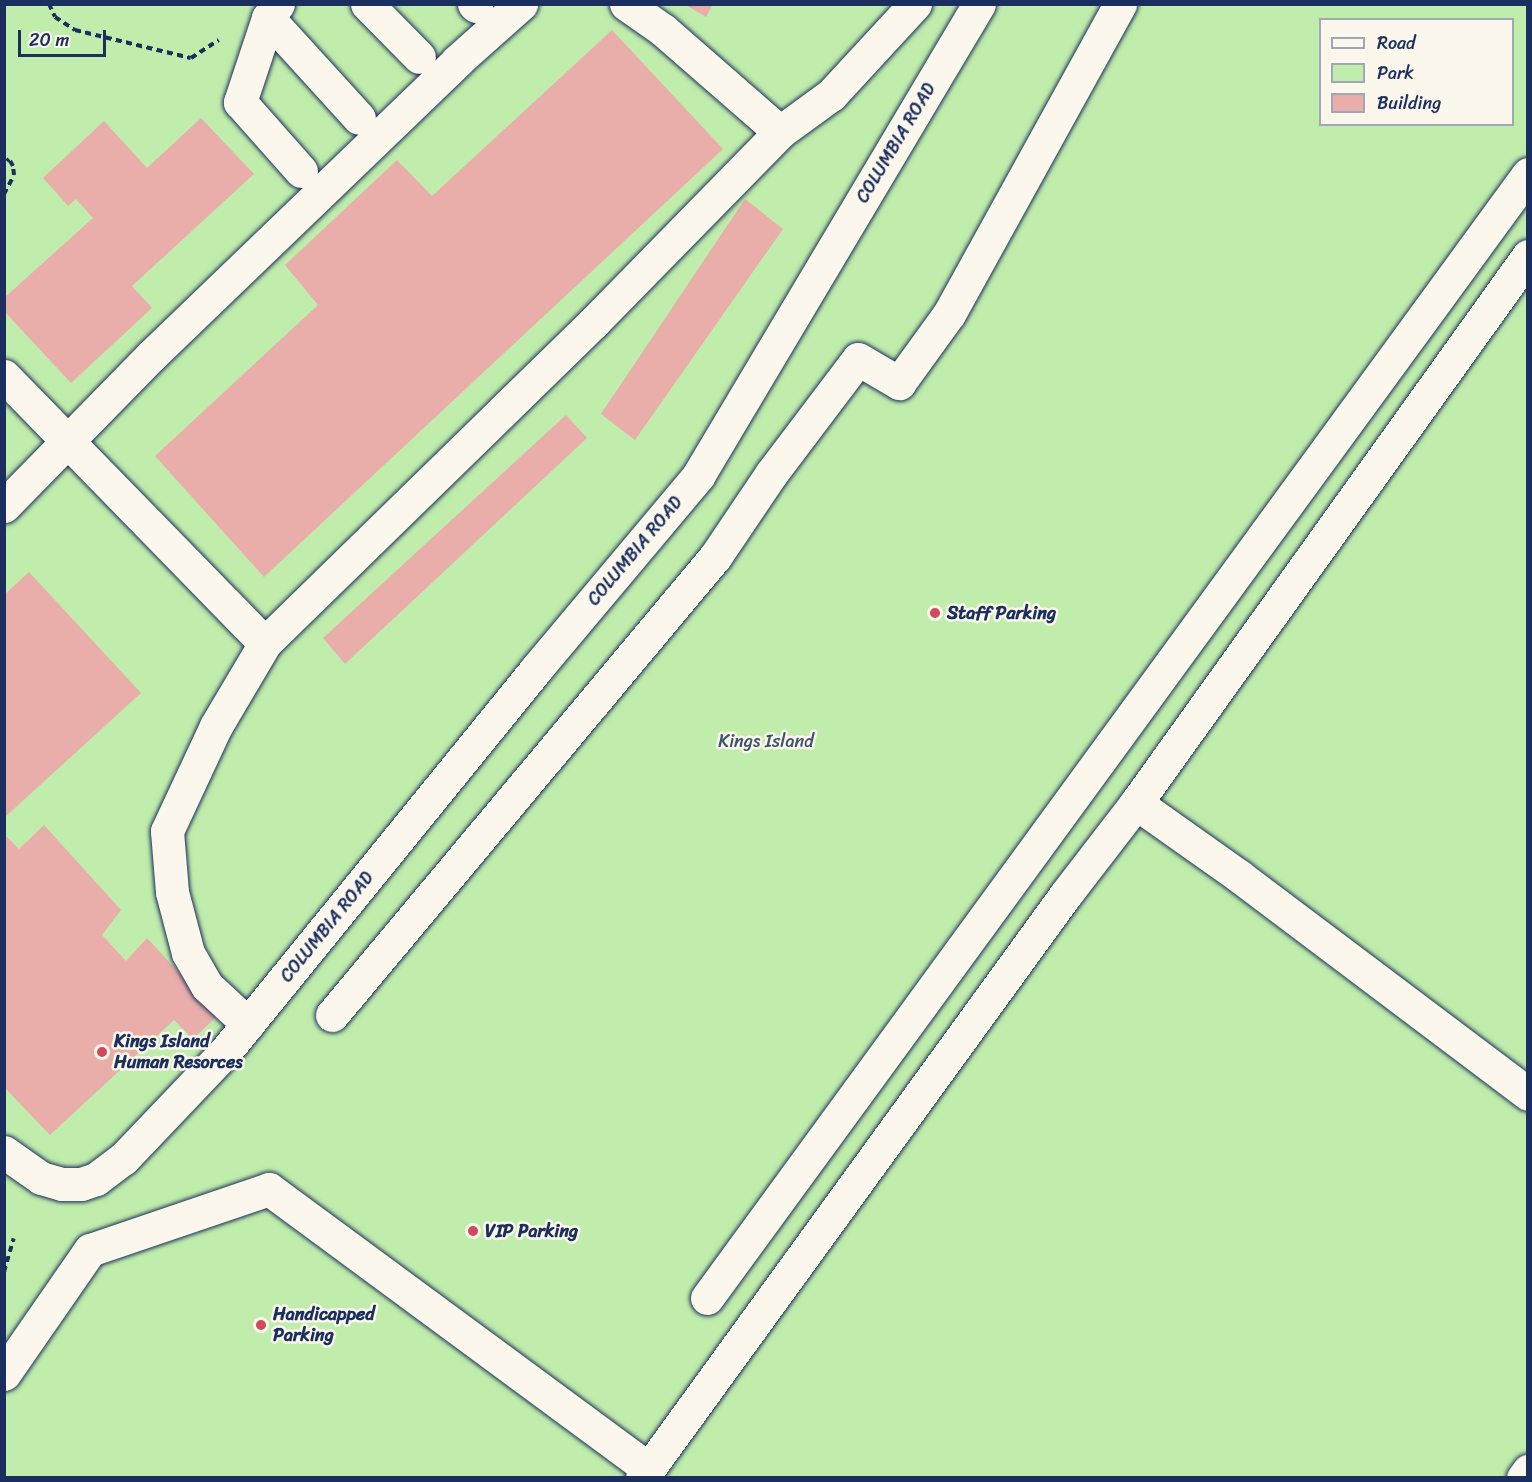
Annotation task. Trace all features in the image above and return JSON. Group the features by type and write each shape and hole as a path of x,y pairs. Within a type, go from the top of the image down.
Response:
{"lane":[{"path":"367,4 418,57"},
{"path":"4,506 152,355 388,127 521,4"},
{"path":"626,4 663,30 780,132"},
{"path":"248,1024 207,986 188,953 172,892 166,831 216,726 265,643 594,322 780,132 831,95 915,4"},
{"name":"COLUMBIA ROAD","path":"4,1152 41,1178 62,1184 81,1184 96,1179 123,1160 225,1052 537,668 698,476 979,4"},
{"path":"332,1016 715,557 771,474 858,359 899,383 949,314 1120,4"},
{"path":"273,11 358,118"},
{"path":"273,11 240,102 301,171"},
{"path":"707,1298 1527,174"},
{"path":"4,1374 90,1250 270,1189 646,1473 1066,894 1136,803 1527,256"},
{"path":"4,375 265,643"},
{"path":"1136,803 1239,876 1527,1094"},
{"path":"1523,1478 1527,1471"}],"path":[{"path":"49,4 55,17 75,30 190,58 219,40"},
{"path":"4,194 11,185 14,175 13,166 9,159 7,161"},
{"path":"4,1272 14,1238"}],"green space":[{"name":"Kings Island","path":"5,5 1527,5 1527,1477 5,1478"}],"building":[{"path":"684,4 713,4 706,17"},
{"path":"612,30 723,149 264,577 155,456 318,305 285,265 397,160 432,196"},
{"path":"201,118 254,174 132,286 152,308 71,383 4,311 4,298 93,218 76,199 68,206 43,178 104,121 147,168"},
{"path":"745,199 783,229 635,440 601,414"},
{"path":"566,415 587,438 345,664 323,638"},
{"path":"29,572 141,693 4,818 4,595"},
{"path":"44,825 121,910 102,935 126,961 147,938 218,1015 193,1039 174,1020 50,1135 4,1087 4,834 19,849"}],"place":[{"name":"Staff Parking","path":"935,613"},
{"name":"Kings Island Human Resorces","path":"102,1052"},
{"name":"VIP Parking","path":"473,1231"},
{"name":"Handicapped Parking","path":"261,1325"}]}
